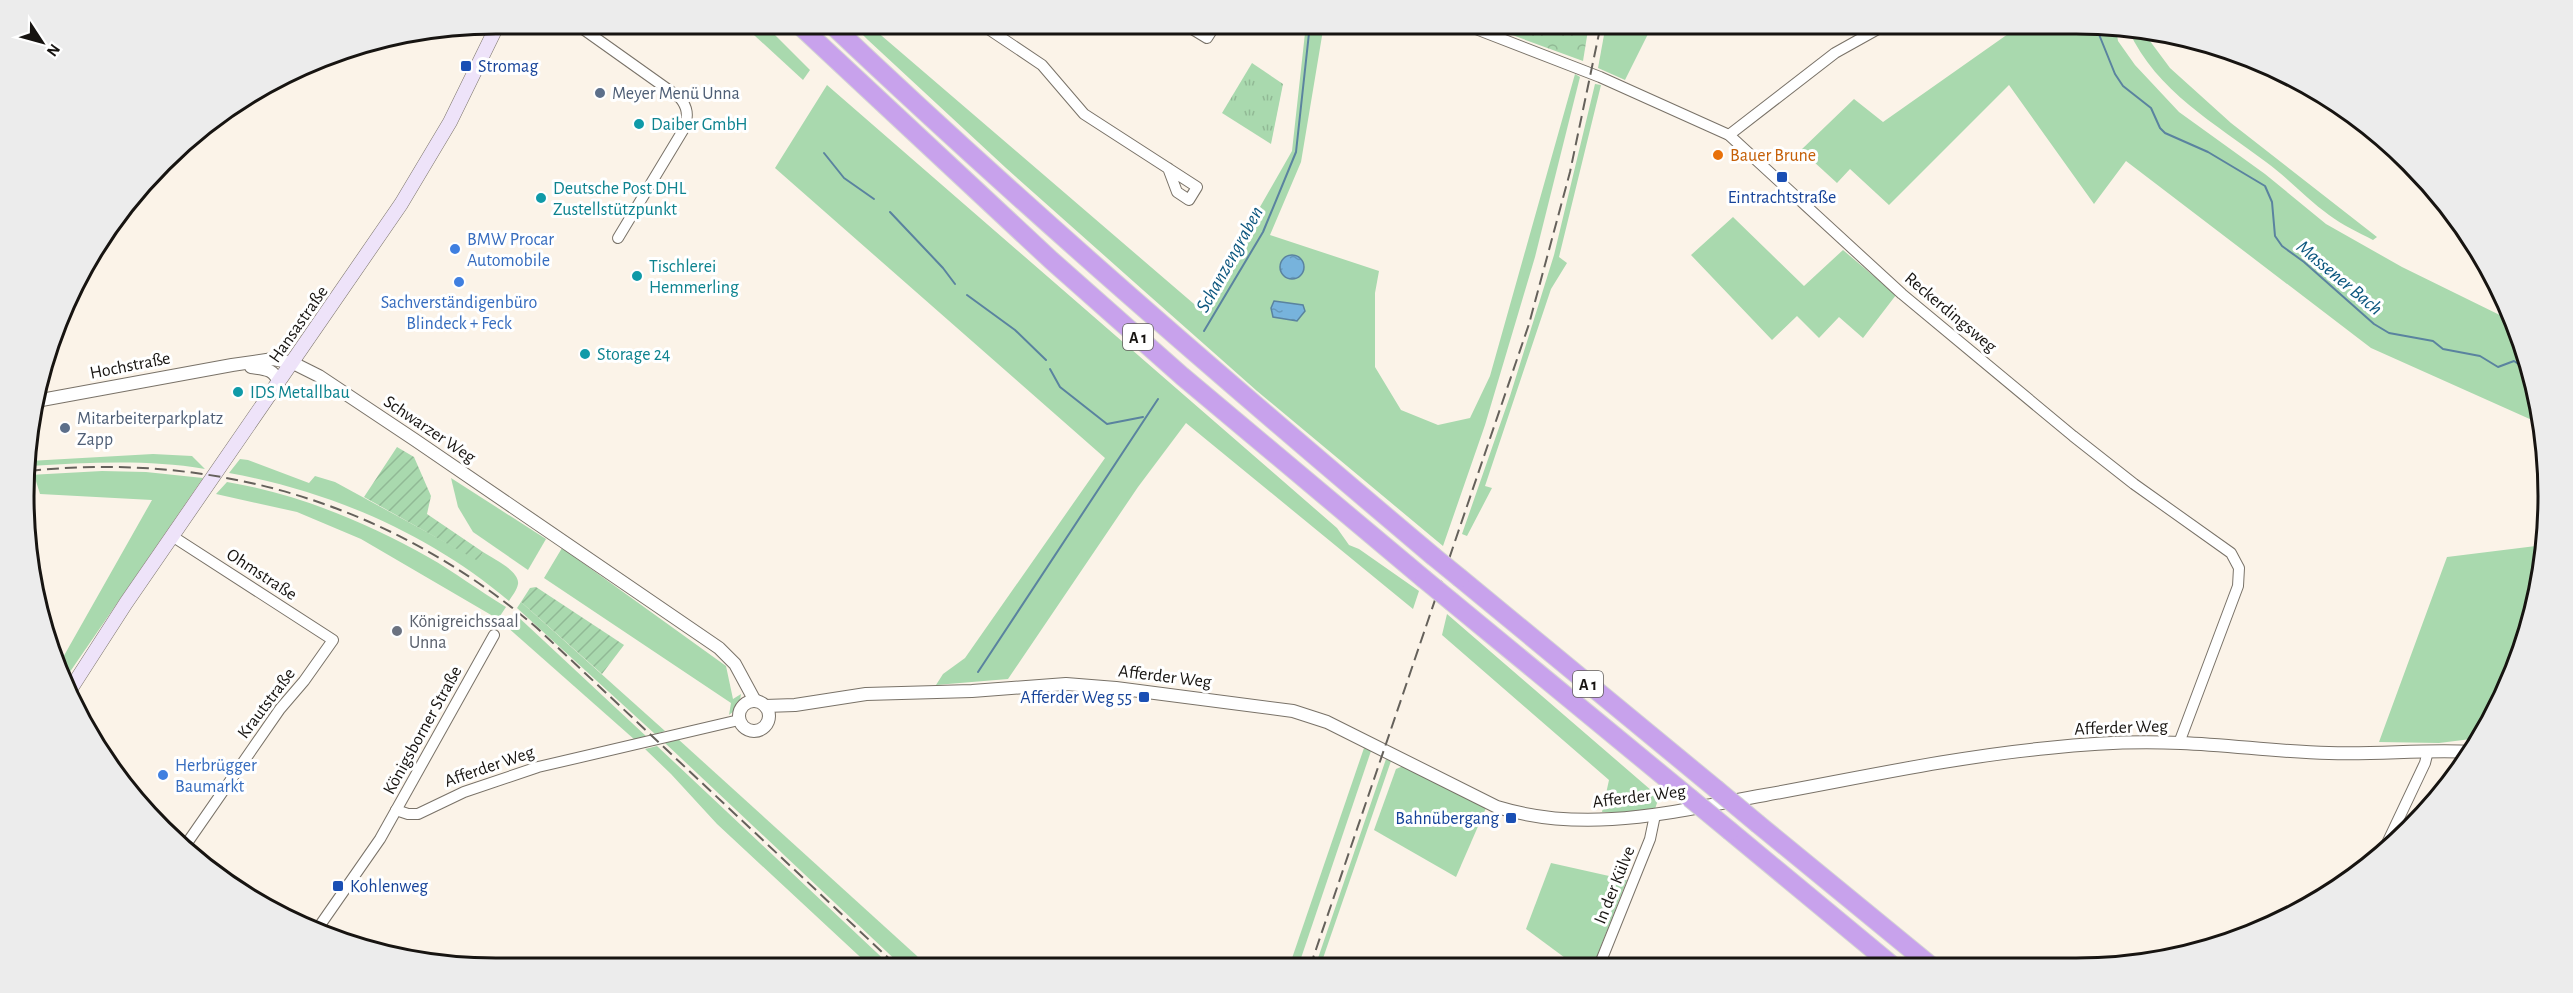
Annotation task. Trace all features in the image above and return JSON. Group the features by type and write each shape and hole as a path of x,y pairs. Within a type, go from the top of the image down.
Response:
{"highway":[{"name":"A 1","path":"809,34 1051,260 1182,376 1883,958"},
{"name":"A 1","path":"841,34 1118,287 1433,556 1921,958"}],"main road":[{"name":"Hansastraße","path":"74,683 101,639 293,363 422,172 450,122 493,34"}],"street":[{"path":"590,34 680,98 686,106 688,116 685,127 618,238"},
{"path":"996,34 1042,65 1084,114 1168,168"},
{"name":"Reckerdingsweg","path":"1489,34 1600,77 1729,135 1902,294 2073,436 2134,484 2231,553 2239,568 2238,586 2179,743"},
{"path":"1729,135 1834,53 1869,34"},
{"name":"Hochstraße","path":"45,398 273,359 293,363"},
{"name":"Schwarzer Weg","path":"293,363 319,376 415,440 719,648 760,703"},
{"name":"Hochstraße","path":"232,366 269,369 276,375 279,383"},
{"name":"Ohmstraße","path":"172,536 333,640"},
{"name":"Königsborner Straße","path":"396,810 494,635"},
{"name":"Krautstraße","path":"189,841 228,781 333,640"},
{"path":"738,671 742,690 740,714 744,728 754,731 763,728 768,720 760,703 747,702 740,714"},
{"name":"Afferder Weg","path":"760,703 795,705 866,694 972,691 1054,684 1126,689 1304,713 1345,730 1483,801 1513,812 1569,821 1592,822 1655,815 2013,752 2084,745 2179,743 2338,754 2462,752"},
{"name":"Afferder Weg","path":"768,720 795,705"},
{"name":"Afferder Weg","path":"396,810 408,814 418,813 464,792 538,767 740,714"},
{"path":"2391,834 2425,763 2428,751"},
{"path":"321,923 380,839 396,810"},
{"name":"In der Külve","path":"1602,958 1650,839 1655,815"}],"green space":[{"path":"753,34 774,34 810,70 803,80"},
{"path":"862,34 880,34 1201,310 1292,151 1305,34 1322,34 1301,162 1270,235 1379,271 1375,293 1375,367 1401,410 1438,425 1470,418 1490,376 1575,74 1580,77 1535,257 1485,425 1443,546 1257,391 1006,168"},
{"path":"1509,34 1587,34 1583,61"},
{"path":"1604,34 1648,34 1625,80 1598,68"},
{"path":"2008,34 2117,36 2118,41 2135,65 2179,112 2265,174 2326,224 2402,267 2501,316 2523,377 2532,420 2371,348 2126,161 2094,204 2009,85 1889,205 1850,169 1837,183 1801,150 1854,99 1883,122"},
{"path":"2133,38 2149,40 2170,68 2231,123 2377,237 2373,240 2334,219 2274,168 2189,105 2171,89 2141,52"},
{"path":"1252,63 1283,84 1271,144 1222,113"},
{"path":"1595,84 1601,85 1559,257 1567,263 1551,289 1485,486 1492,488 1467,536 1462,534 1510,396 1554,255"},
{"path":"827,85 1337,528 1349,545 1359,549 1419,591 1413,609 1186,423 1138,487 1008,679 936,685 943,674 965,658 1105,458 775,168"},
{"path":"1733,217 1804,286 1843,250 1896,295 1863,338 1839,317 1819,338 1797,316 1772,340 1691,255"},
{"path":"397,447 414,457 431,496 427,514 483,552 478,561 364,497"},
{"path":"153,454 192,456 205,469 139,463 35,466 36,461"},
{"path":"240,459 309,483 315,476 335,482 478,560 483,552 515,574 517,588 509,601 446,555 377,519 304,491 229,473"},
{"path":"102,471 146,472 203,478 70,672 64,656 152,500 40,494 35,475"},
{"path":"451,478 546,539 528,570 473,532 458,507"},
{"path":"227,482 280,494 356,521 428,557 506,607 498,619 361,539 297,512 216,494"},
{"path":"2536,546 2530,587 2514,645 2491,701 2470,739 2439,743 2379,742 2447,557"},
{"path":"562,548 726,666 733,699 741,694 734,711 729,715 731,703 544,578"},
{"path":"536,587 624,645 602,674 521,602 530,588"},
{"path":"521,602 665,731 655,734 517,608"},
{"path":"514,613 647,737 635,740 506,626"},
{"path":"1447,614 1659,797 1654,812 1602,812 1609,780 1442,635"},
{"path":"678,739 918,958 893,958 665,743"},
{"path":"657,746 882,958 861,958 717,824 645,749"},
{"path":"1364,748 1371,751 1301,958 1292,958"},
{"path":"1386,759 1391,761 1323,958 1318,958"},
{"path":"1403,766 1486,808 1456,877 1374,830 1396,769"},
{"path":"1551,863 1627,880 1596,958 1565,958 1526,929"}],"water":[{"path":"1292,255 1301,258 1304,267 1301,276 1292,279 1283,276 1280,267 1283,258"},
{"path":"1274,301 1303,305 1305,311 1297,321 1273,317 1271,308"}],"waterway":[{"name":"Schanzengraben","path":"1204,331 1263,232 1296,152 1309,34"},
{"name":"Massener Bach","path":"2099,35 2115,74 2123,86 2151,108 2160,128 2165,133 2208,152 2265,186 2272,202 2275,236 2282,246 2304,262 2374,324 2389,333 2433,341 2443,349 2480,356 2498,367 2514,361 2519,365"},
{"path":"824,153 844,178 874,199"},
{"path":"890,212 943,268 955,284"},
{"path":"967,295 1015,330 1046,360"},
{"path":"1050,369 1060,387 1107,424 1143,417"},
{"name":"Schanzengraben","path":"978,672 1158,399"}],"railway":[{"path":"1313,958 1529,324 1570,172 1599,34"},
{"path":"35,471 99,467 167,470 234,479 300,496 363,519 423,549 482,585 537,628 888,958"}],"place":[{"name":"Stromag","path":"466,66"},
{"name":"Meyer Menü Unna","path":"600,93"},
{"name":"Daiber GmbH","path":"639,124"},
{"name":"Bauer Brune","path":"1718,155"},
{"name":"Eintrachtstraße","path":"1782,177"},
{"name":"Deutsche Post DHL Zustellstützpunkt","path":"541,198"},
{"name":"BMW Procar Automobile","path":"455,249"},
{"name":"Tischlerei Hemmerling","path":"637,276"},
{"name":"Sachverständigenbüro Blindeck + Feck","path":"459,282"},
{"name":"Storage 24","path":"585,354"},
{"name":"IDS Metallbau","path":"238,392"},
{"name":"Mitarbeiterparkplatz Zapp","path":"65,428"},
{"name":"Königreichssaal Unna","path":"397,631"},
{"name":"Afferder Weg 55","path":"1144,697"},
{"name":"Herbrügger Baumarkt","path":"163,775"},
{"name":"Bahnübergang","path":"1511,818"},
{"name":"Kohlenweg","path":"338,886"}]}
